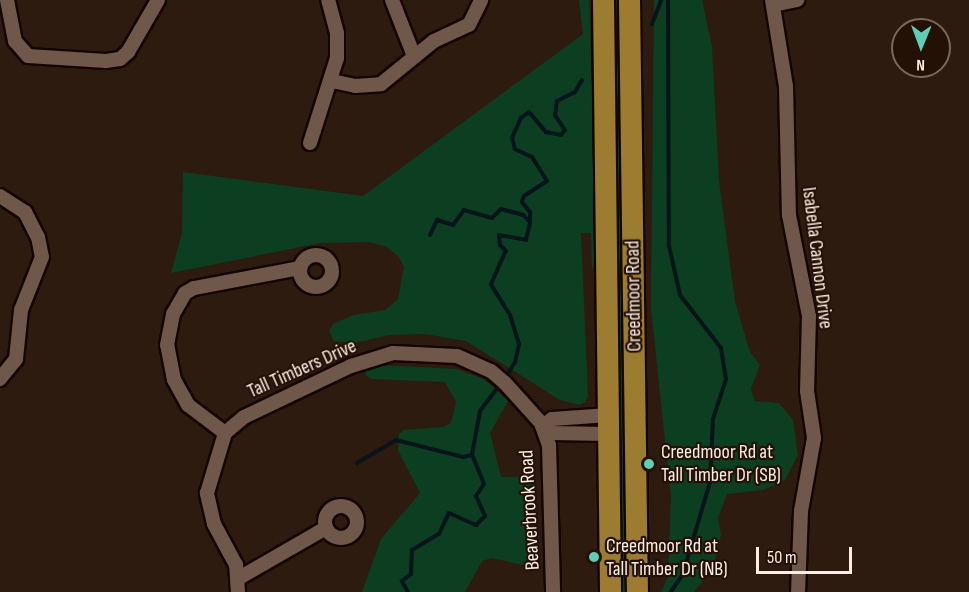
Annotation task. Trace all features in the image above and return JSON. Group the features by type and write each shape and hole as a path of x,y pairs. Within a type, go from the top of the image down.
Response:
{"main road":[{"name":"Creedmoor Road","path":"603,0 610,592"},
{"name":"Creedmoor Road","path":"629,0 637,592"}],"street":[{"path":"7,0 15,41 28,56 106,61 120,59 128,52 158,0"},
{"path":"310,143 332,81 338,46 328,0"},
{"path":"392,0 414,56"},
{"path":"332,81 355,86 381,84 434,41 469,25 481,0"},
{"path":"772,2 797,0"},
{"name":"Isabella Cannon Drive","path":"772,2 786,86 789,215 809,316 807,391 814,438 801,511 798,592"},
{"path":"0,196 25,212 35,231 42,257 21,310 16,359 0,379"},
{"path":"300,268 194,288 185,293 173,314 167,345 174,380 188,405 225,433 207,492 214,524 238,585 326,528"},
{"name":"Tall Timbers Drive","path":"225,433 244,417 351,366 393,353 412,352 457,356 491,371 542,426"},
{"path":"542,426 552,419 609,424"},
{"name":"Beaverbrook Road","path":"542,426 549,445 553,592"}],"green space":[{"path":"579,0 589,0 590,14 595,260 592,272 591,233 581,233 588,396 585,402 579,405 560,400 466,341 425,334 389,335 354,343 334,341 329,331 333,324 353,315 385,310 398,299 404,267 399,257 387,247 370,242 320,243 171,273 182,233 183,172 363,196 583,34"},
{"path":"654,0 702,0 712,47 719,181 735,302 750,352 760,365 751,389 755,401 779,403 793,420 798,455 785,480 763,490 727,494 718,518 721,535 713,568 694,592 661,592 668,577 671,498 651,308"},
{"path":"615,2 623,64 631,592 618,592 610,3"},
{"path":"378,365 456,369 484,379 508,401 490,433 501,477 533,477 540,549 536,561 527,566 492,558 482,561 465,592 362,592 381,539 420,493 398,450 399,434 404,430 443,427 451,423 456,402 445,382 371,379 365,375 366,370"}],"waterway":[{"path":"652,24 661,0"},
{"path":"668,0 669,246 680,295 721,348 726,379 713,419 710,482 683,574 671,592"},
{"path":"505,378 515,362 519,344 510,315 491,284 506,251 500,245 499,235 526,240 530,212 522,202 524,196 547,181 532,157 515,149 512,138 521,118 529,112 546,132 561,135 565,130 555,115 557,101 575,92 582,80"},
{"path":"430,235 437,220 453,225 464,210 492,218 501,209 523,215 530,222"},
{"path":"408,592 402,581 411,574 412,550 439,534 449,513 476,525 485,516 476,496 484,484 472,455 480,411 500,384"},
{"path":"357,463 396,440 463,457 472,455"}],"place":[{"name":"Creedmoor Rd at Tall Timber Dr (SB)","path":"649,464"},
{"name":"Creedmoor Rd at Tall Timber Dr (NB)","path":"594,557"}]}
